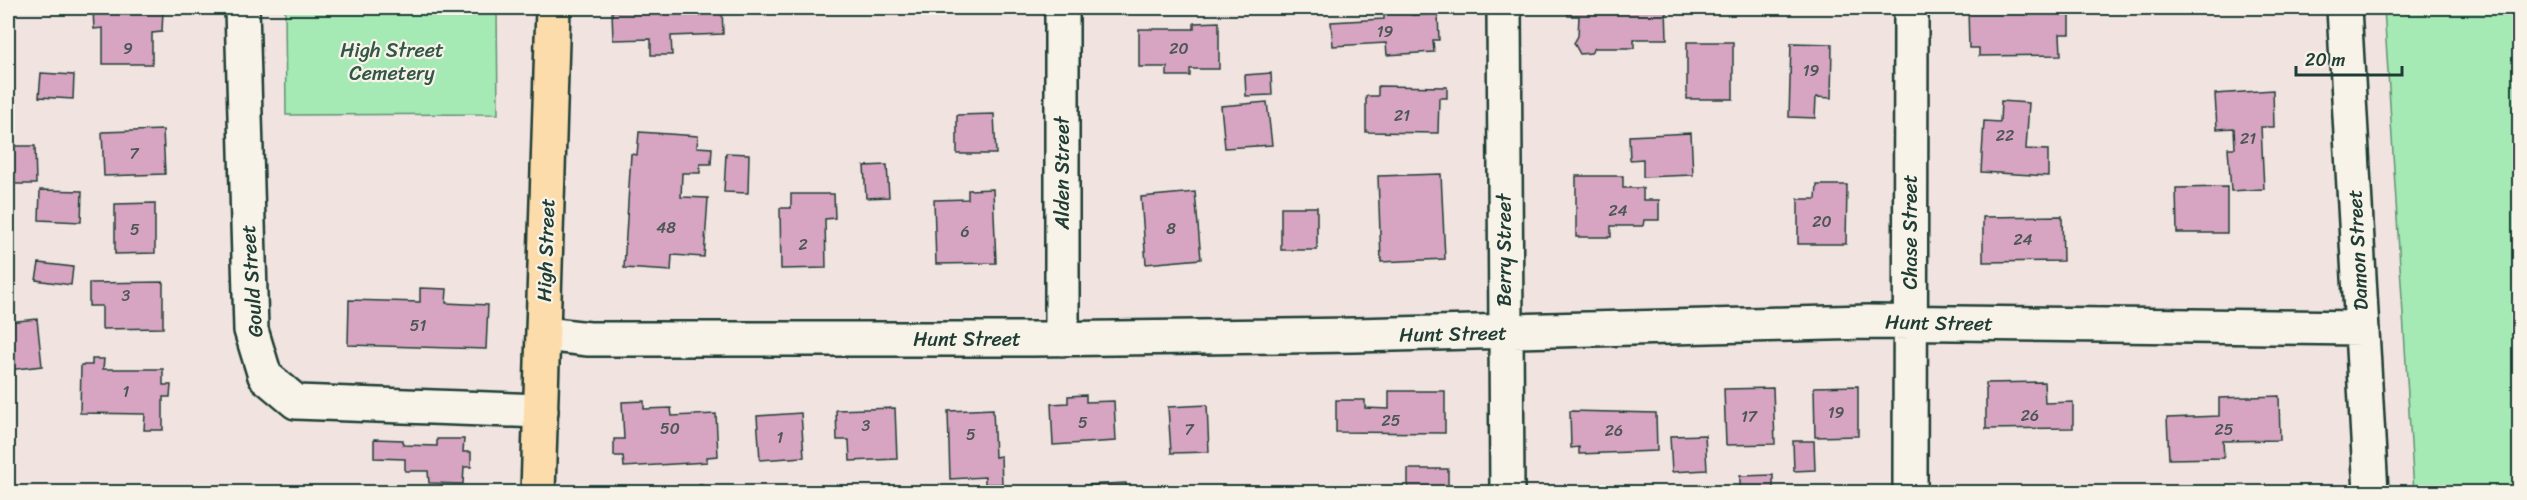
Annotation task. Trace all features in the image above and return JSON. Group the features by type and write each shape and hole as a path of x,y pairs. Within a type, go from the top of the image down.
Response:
{"main road":[{"name":"High Street","path":"538,492 553,8"}],"street":[{"name":"Gould Street","path":"242,8 251,330 265,376 297,402 542,411"},
{"name":"Alden Street","path":"1062,8 1062,339"},
{"name":"Berry Street","path":"1504,8 1507,492"},
{"name":"Chase Street","path":"1910,492 1911,8"},
{"name":"Damon Street","path":"2344,8 2371,492"},
{"name":"Hunt Street","path":"544,334 589,339 1062,339 1505,333 1868,322 2362,328"}],"green space":[{"name":"High Street Cemetery","path":"285,8 497,8 498,114 286,115"},
{"path":"2384,8 2519,8 2519,492 2414,492"}],"building":[{"path":"722,8 723,34 671,36 672,55 651,55 651,39 613,40 612,11"},
{"path":"1384,8 1412,8 1412,15 1438,14 1439,40 1433,40 1434,52 1387,55 1386,43 1333,46 1331,22 1384,19"},
{"path":"1568,8 1666,8 1667,39 1634,39 1634,48 1595,48 1591,53 1580,54 1574,43 1578,36 1579,16 1568,16"},
{"path":"1968,8 2070,8 2070,34 2060,34 2061,55 1979,56 1979,48 1969,48"},
{"path":"93,10 163,10 162,32 152,33 152,64 103,64 103,28 94,29"},
{"path":"1219,22 1219,69 1190,69 1190,76 1167,76 1167,67 1139,67 1139,29 1194,29 1194,23"},
{"path":"1687,42 1733,42 1733,99 1687,99"},
{"path":"1791,43 1832,44 1831,98 1816,97 1815,118 1789,117"},
{"path":"41,73 74,75 73,99 39,97"},
{"path":"1271,73 1272,95 1246,96 1245,75"},
{"path":"1378,86 1447,87 1447,98 1439,98 1438,133 1366,132 1366,96 1378,96"},
{"path":"2273,90 2274,127 2261,127 2264,189 2231,191 2228,148 2235,148 2234,128 2217,129 2215,94"},
{"path":"2001,101 2029,103 2026,149 2048,150 2048,176 1981,172 1984,121 2000,122"},
{"path":"1267,102 1272,145 1225,148 1221,106"},
{"path":"994,114 996,154 957,154 957,115"},
{"path":"163,130 165,174 104,176 102,132"},
{"path":"639,132 698,136 697,147 712,148 711,164 700,164 700,173 682,173 681,197 708,198 704,257 672,255 671,271 624,268 631,154 637,155"},
{"path":"1691,133 1693,175 1643,177 1643,159 1630,160 1629,136"},
{"path":"8,146 35,146 36,184 8,184"},
{"path":"726,153 749,154 748,193 724,192"},
{"path":"887,165 889,197 866,198 864,166"},
{"path":"1441,174 1445,259 1381,262 1378,176"},
{"path":"1576,176 1623,176 1623,188 1643,188 1643,200 1659,200 1659,220 1644,220 1643,226 1611,226 1611,237 1576,237"},
{"path":"1817,185 1847,185 1846,244 1798,244 1798,199 1816,199"},
{"path":"2227,187 2227,233 2177,233 2176,188"},
{"path":"993,189 996,263 936,264 934,200 968,199 968,190"},
{"path":"40,190 82,191 81,222 39,220"},
{"path":"1195,192 1201,259 1146,264 1141,197"},
{"path":"791,194 834,194 835,218 825,219 826,268 781,269 780,208 791,208"},
{"path":"155,203 155,253 115,254 115,204"},
{"path":"1281,207 1317,207 1317,250 1281,250"},
{"path":"2062,216 2063,261 1983,262 1983,217"},
{"path":"12,263 13,287 8,287 8,264"},
{"path":"39,263 73,267 71,285 36,280"},
{"path":"163,282 163,328 102,329 102,306 89,306 89,283"},
{"path":"420,288 447,289 446,303 488,305 486,349 348,345 349,300 420,302"},
{"path":"37,319 42,366 8,370 8,322"},
{"path":"92,359 104,359 103,369 163,369 163,385 171,385 170,397 163,397 163,430 144,430 145,414 80,413 81,365 92,365"},
{"path":"2044,382 2045,403 2073,402 2073,428 1986,429 1986,383"},
{"path":"1858,386 1858,436 1815,437 1814,387"},
{"path":"1773,388 1775,444 1726,445 1724,389"},
{"path":"1389,391 1445,391 1445,433 1336,432 1336,400 1365,400 1365,408 1389,409"},
{"path":"1086,395 1086,402 1114,401 1116,441 1053,445 1051,404 1068,403 1068,396"},
{"path":"2279,396 2280,440 2223,441 2224,458 2169,459 2167,418 2219,416 2219,398"},
{"path":"644,401 644,409 671,408 672,416 716,414 718,456 707,457 707,462 624,467 623,456 614,456 614,439 624,439 622,402"},
{"path":"1207,405 1209,452 1171,453 1168,407"},
{"path":"895,408 897,459 850,461 849,440 837,440 836,410"},
{"path":"993,409 995,457 1001,456 1002,484 985,484 985,477 950,479 948,411"},
{"path":"1570,411 1656,413 1657,451 1579,454 1579,447 1571,448"},
{"path":"801,413 804,457 760,460 757,416"},
{"path":"1705,435 1707,470 1672,472 1670,436"},
{"path":"374,439 403,440 403,445 437,446 437,439 464,439 463,452 471,452 471,467 464,467 463,484 429,483 428,471 405,471 405,459 374,458"},
{"path":"1793,441 1814,441 1815,470 1794,471"},
{"path":"1408,469 1448,469 1448,492 1408,492"},
{"path":"1773,475 1773,492 1740,492 1740,476"},
{"path":"1126,483 1127,492 1085,492 1085,485"},
{"path":"700,484 714,492 694,492"},
{"path":"1577,488 1625,489 1625,492 1577,492"},
{"path":"1973,490 2046,490 2046,492 1973,492"}]}
